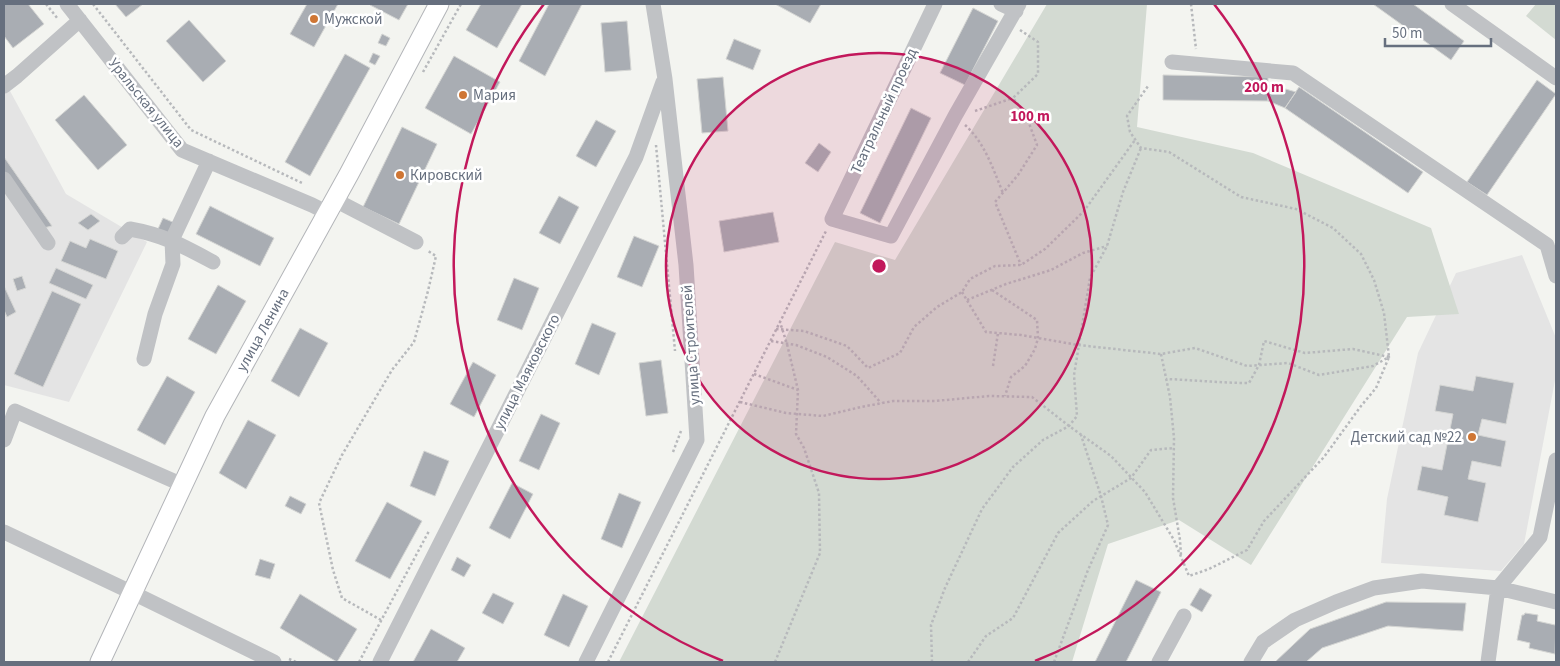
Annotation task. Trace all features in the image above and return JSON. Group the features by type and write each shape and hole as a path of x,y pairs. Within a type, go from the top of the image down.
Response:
{"main road":[{"name":"улица Ленина","path":"100,662 215,416 331,206 438,4"}],"street":[{"name":"Уральская улица","path":"68,4 182,150 312,205 331,206 416,242"},
{"name":"улица Строителей","path":"586,662 697,440 686,265 665,79 653,4"},
{"name":"Театральный проезд","path":"832,219 935,4"},
{"path":"832,219 890,236 954,116 1015,13 1001,4"},
{"path":"1452,4 1556,78"},
{"path":"4,86 80,20"},
{"path":"1172,62 1293,73 1546,245 1556,276"},
{"name":"улица Маяковского","path":"380,662 636,157 665,79"},
{"path":"144,359 155,314 172,264 172,240 209,161"},
{"path":"4,179 48,243"},
{"path":"122,238 130,229 150,232 172,240 213,262"},
{"path":"4,440 9,408 183,485"},
{"path":"1488,662 1498,588 1540,537 1556,460"},
{"path":"4,532 133,592 274,662"},
{"path":"1252,662 1263,642 1295,620 1374,588 1422,581 1498,588 1556,602"},
{"path":"1159,662 1184,616"}],"path":[{"path":"93,4 191,130 304,185"},
{"path":"419,80 461,4"},
{"path":"1191,4 1198,64"},
{"path":"954,116 976,111 1013,98 1038,74 1038,42 1015,13"},
{"path":"740,402 786,413 823,416 893,401 935,401 989,396 1032,396 1069,426 1111,456 1145,492 1174,540 1189,576 1209,569 1247,550 1264,520 1324,457 1360,406 1376,388 1389,357 1384,313 1374,280 1360,254 1333,228 1296,209 1241,197 1169,152 1141,148 1130,132 1127,116 1148,86"},
{"path":"1013,98 1026,115 1037,145 1018,176 996,202 1021,265"},
{"path":"954,116 974,133 988,155 1003,193"},
{"path":"655,137 676,360"},
{"path":"776,329 804,331 846,346 868,368 900,352 914,327 937,307 962,292 970,279 995,266 1021,265 1045,249 1084,210 1135,140"},
{"path":"932,662 931,625 944,588 982,509 1013,467 1043,440 1069,426 1077,416 1074,374 1090,278 1107,246 1123,192 1141,148"},
{"path":"608,662 832,219"},
{"path":"381,620 342,598 333,570 319,503 342,455 392,370 414,342 436,256 416,242"},
{"path":"967,300 1006,284 1051,270 1083,253 1107,246"},
{"path":"992,290 1037,320 1038,338 1035,349 1026,366 1011,377 1005,396"},
{"path":"962,292 986,332 1161,354 1195,348 1247,366 1288,363 1319,375 1373,366 1389,357"},
{"path":"775,662 820,552 819,493 804,448 796,434 798,390 780,322"},
{"path":"993,366 998,333"},
{"path":"771,341 796,345 826,357 857,376 881,403"},
{"path":"1166,378 1218,383 1249,383 1259,365 1264,341 1305,353 1353,349 1389,357"},
{"path":"1161,354 1172,413 1174,448 1173,498 1182,559"},
{"path":"754,374 798,390"},
{"path":"673,452 682,428"},
{"path":"1054,662 1088,570 1108,525 1080,434"},
{"path":"968,662 986,636 1013,618 1058,533 1093,501 1132,478 1151,450 1174,448"}],"shaded area":[{"path":"1047,4 1147,4 1137,127 1253,153 1431,228 1459,314 1407,317 1251,565 1179,520 1108,544 1072,662 619,662 835,242 895,260"},
{"path":"1536,4 1556,4 1556,40 1526,16"},
{"path":"4,80 66,194 147,242 69,402 4,385"},
{"name":"Детский сад №22","path":"1522,255 1556,338 1556,375 1524,544 1501,571 1381,563 1387,499 1418,353 1456,273"}],"building":[{"path":"4,4 28,4 44,24 13,48 4,36"},
{"path":"115,4 143,4 126,17"},
{"name":"Мужской","path":"307,4 338,4 314,47 290,34"},
{"path":"371,4 408,4 399,20"},
{"path":"481,4 522,4 497,48 466,30"},
{"path":"549,4 582,4 545,76 519,61"},
{"path":"775,4 821,4 810,23"},
{"path":"1373,4 1413,4 1464,41 1451,60"},
{"path":"973,8 998,21 965,85 940,73"},
{"path":"189,20 226,61 203,82 166,41"},
{"path":"627,21 631,70 605,72 601,23"},
{"path":"382,34 390,38 386,46 378,43"},
{"path":"734,39 761,50 753,70 726,59"},
{"path":"373,53 380,56 375,65 369,62"},
{"path":"345,54 370,68 310,176 285,162"},
{"name":"Мария","path":"454,56 500,82 471,134 425,108"},
{"path":"1163,75 1268,77 1268,101 1163,100"},
{"path":"723,77 728,131 702,133 697,79"},
{"path":"1537,80 1556,94 1487,195 1467,182"},
{"path":"1268,84 1296,92 1285,108 1268,101"},
{"path":"1299,87 1423,172 1408,193 1285,108"},
{"path":"84,95 127,145 98,170 55,120"},
{"path":"911,108 931,118 880,223 860,213"},
{"path":"596,120 616,131 596,167 576,156"},
{"name":"Кировский","path":"402,127 437,144 399,224 363,207"},
{"path":"819,143 831,152 818,172 805,163"},
{"path":"4,157 52,226 39,229 4,179"},
{"path":"559,196 579,207 560,244 539,233"},
{"path":"210,206 274,238 260,266 196,234"},
{"path":"773,212 779,242 724,252 719,221"},
{"path":"91,214 100,221 88,230 78,223"},
{"path":"163,218 175,223 170,234 158,229"},
{"path":"634,236 659,246 642,287 617,277"},
{"path":"90,239 118,251 106,279 61,261 70,241 86,248"},
{"path":"56,268 93,285 86,299 49,283"},
{"path":"22,276 26,288 17,291 13,279"},
{"path":"514,278 539,288 522,330 497,320"},
{"path":"218,285 246,301 216,354 188,339"},
{"path":"4,286 16,312 7,317 4,310"},
{"path":"52,291 81,304 43,387 14,374"},
{"path":"592,323 616,333 599,375 575,364"},
{"path":"300,328 328,343 299,397 271,381"},
{"path":"661,360 668,413 646,416 639,363"},
{"path":"473,362 496,375 474,417 450,404"},
{"path":"167,376 195,392 165,445 137,430"},
{"path":"1476,376 1514,383 1506,424 1482,419 1478,435 1506,441 1501,467 1472,461 1468,479 1486,483 1478,522 1444,515 1448,497 1417,490 1422,466 1442,470 1453,414 1435,411 1440,385 1473,391"},
{"path":"541,414 560,423 539,470 519,461"},
{"path":"248,420 276,435 246,489 219,473"},
{"path":"424,451 449,461 435,496 410,486"},
{"path":"512,483 533,494 510,539 489,528"},
{"path":"619,493 641,502 622,548 601,539"},
{"path":"290,496 306,504 301,514 285,506"},
{"path":"387,502 422,521 390,579 355,561"},
{"path":"457,557 471,565 464,577 451,570"},
{"path":"260,559 275,564 270,579 255,575"},
{"path":"1136,580 1161,592 1126,662 1095,662"},
{"path":"1200,588 1212,595 1202,612 1190,605"},
{"path":"493,593 514,603 503,624 482,613"},
{"path":"300,594 357,629 337,662 280,628"},
{"path":"563,594 588,606 569,647 544,635"},
{"path":"1386,602 1466,603 1463,631 1388,626 1322,648 1306,662 1275,662 1310,629"},
{"path":"1525,613 1538,615 1537,621 1555,625 1556,621 1555,654 1529,648 1530,643 1517,640 1522,615"},
{"path":"431,629 465,648 457,662 413,662"}],"place":[{"name":"Мужской","path":"314,19"},
{"name":"Мария","path":"463,95"},
{"name":"Кировский","path":"400,175"},
{"name":"Детский сад №22","path":"1472,437"}]}
